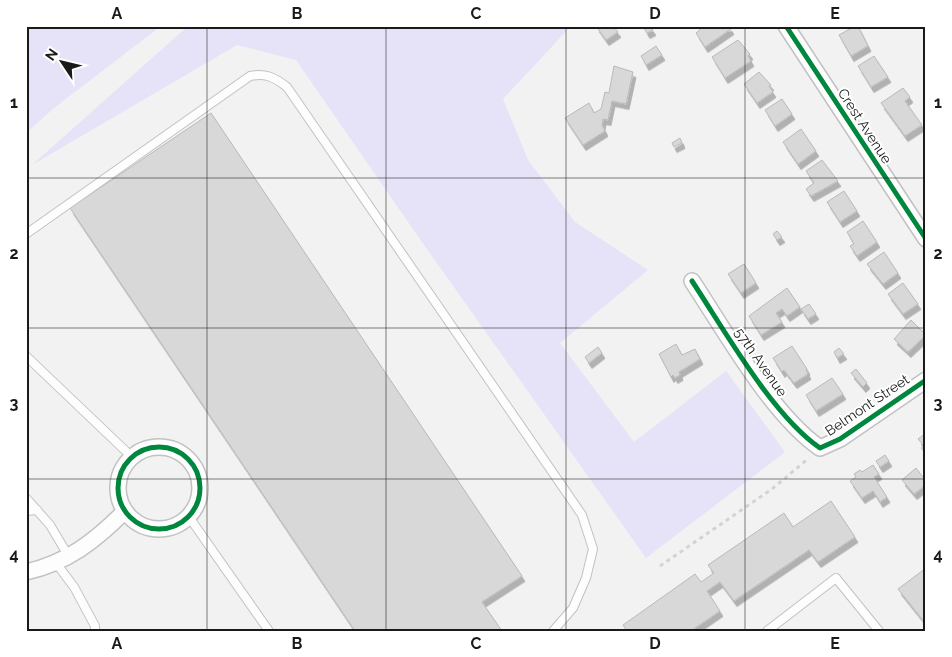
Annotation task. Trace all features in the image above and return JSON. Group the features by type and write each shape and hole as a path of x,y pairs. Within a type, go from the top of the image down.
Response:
{"street":[{"name":"Crest Avenue","path":"786,26 926,239"},
{"name":"57th Avenue","path":"692,281 790,422 806,438 820,448"},
{"name":"Belmont Street","path":"820,448 835,442 926,380"},
{"path":"164,447 178,451 188,458 196,469 201,491 199,502 189,517 177,526 157,530 133,522 124,512 118,497 118,480 124,466 132,457 142,450 164,447"},
{"path":"26,572 63,560 101,535 124,512"}],"lane":[{"path":"26,234 250,76 263,74 281,82 287,87 582,515 593,549 586,578 573,608 553,631"},
{"path":"26,356 132,457"},
{"path":"26,498 50,525 74,587 95,626 95,631"},
{"path":"26,511 37,510"},
{"path":"189,517 269,631"},
{"path":"767,631 836,578 879,631"}],"shaded area":[{"path":"26,26 161,26 54,108 26,133"},
{"path":"188,26 571,26 503,99 528,160 575,222 648,270 560,343 634,442 726,371 785,452 646,558 417,235 296,60 237,45 32,165"}],"building":[{"path":"596,26 613,26 618,32 606,40"},
{"path":"650,26 653,30 647,33 644,28"},
{"path":"704,26 729,26 731,29 705,47 696,33"},
{"path":"858,26 868,46 851,56 839,35"},
{"path":"738,40 750,54 748,56 751,61 725,78 712,57"},
{"path":"656,46 662,55 646,65 641,56"},
{"path":"874,56 888,77 871,87 858,66"},
{"path":"614,66 633,72 626,104 612,101 608,120 603,119 602,125 605,131 583,145 565,118 589,103 594,113 601,109 605,92 609,93"},
{"path":"759,72 771,85 769,86 773,92 757,103 744,84"},
{"path":"903,88 910,97 905,101 922,125 905,136 881,103"},
{"path":"782,99 792,114 775,126 765,110"},
{"path":"211,113 522,576 482,602 502,631 355,631 70,208"},
{"path":"801,129 816,151 798,164 783,142"},
{"path":"680,138 682,143 674,147 672,143"},
{"path":"822,160 838,181 811,196 806,189 814,183 806,171"},
{"path":"844,191 857,211 840,222 827,202"},
{"path":"863,221 877,242 857,256 850,246 854,244 847,232"},
{"path":"777,231 782,237 777,240 773,234"},
{"path":"884,252 898,273 883,284 867,264"},
{"path":"744,264 756,283 741,293 728,274"},
{"path":"903,283 918,304 903,314 888,294"},
{"path":"787,288 800,307 787,316 782,309 776,313 782,322 761,335 749,316"},
{"path":"809,304 816,314 808,319 801,309"},
{"path":"911,320 926,335 908,352 894,339"},
{"path":"676,344 682,355 695,349 700,359 679,372 680,375 675,378 673,375 671,377 659,354"},
{"path":"792,346 807,369 808,374 794,383 784,370 782,372 773,358"},
{"path":"598,347 602,353 589,363 585,357"},
{"path":"839,348 844,354 837,358 834,352"},
{"path":"856,369 867,383 863,387 851,373"},
{"path":"832,378 843,394 816,411 806,395"},
{"path":"926,433 926,454 921,448 924,446 918,439"},
{"path":"885,455 889,461 880,467 876,461"},
{"path":"873,465 879,474 874,477 887,497 880,502 873,491 862,498 850,481 856,477 854,474 860,470 862,472"},
{"path":"916,468 926,481 926,485 914,494 902,480"},
{"path":"831,501 855,537 818,562 809,550 734,601 720,582 707,591 720,611 691,631 627,631 623,625 695,574 701,582 714,573 708,565 784,513 793,527"},
{"path":"926,568 926,624 898,589"}],"cycle path":[{"path":"786,26 926,239"},
{"path":"692,281 734,347 767,394 784,415 820,448 840,439 926,380"},
{"path":"151,447 167,447 182,454 193,465 200,480 200,488 197,504 188,517 167,529 151,529 136,522 125,511 118,496 118,480 125,465 136,454 151,447"}]}
